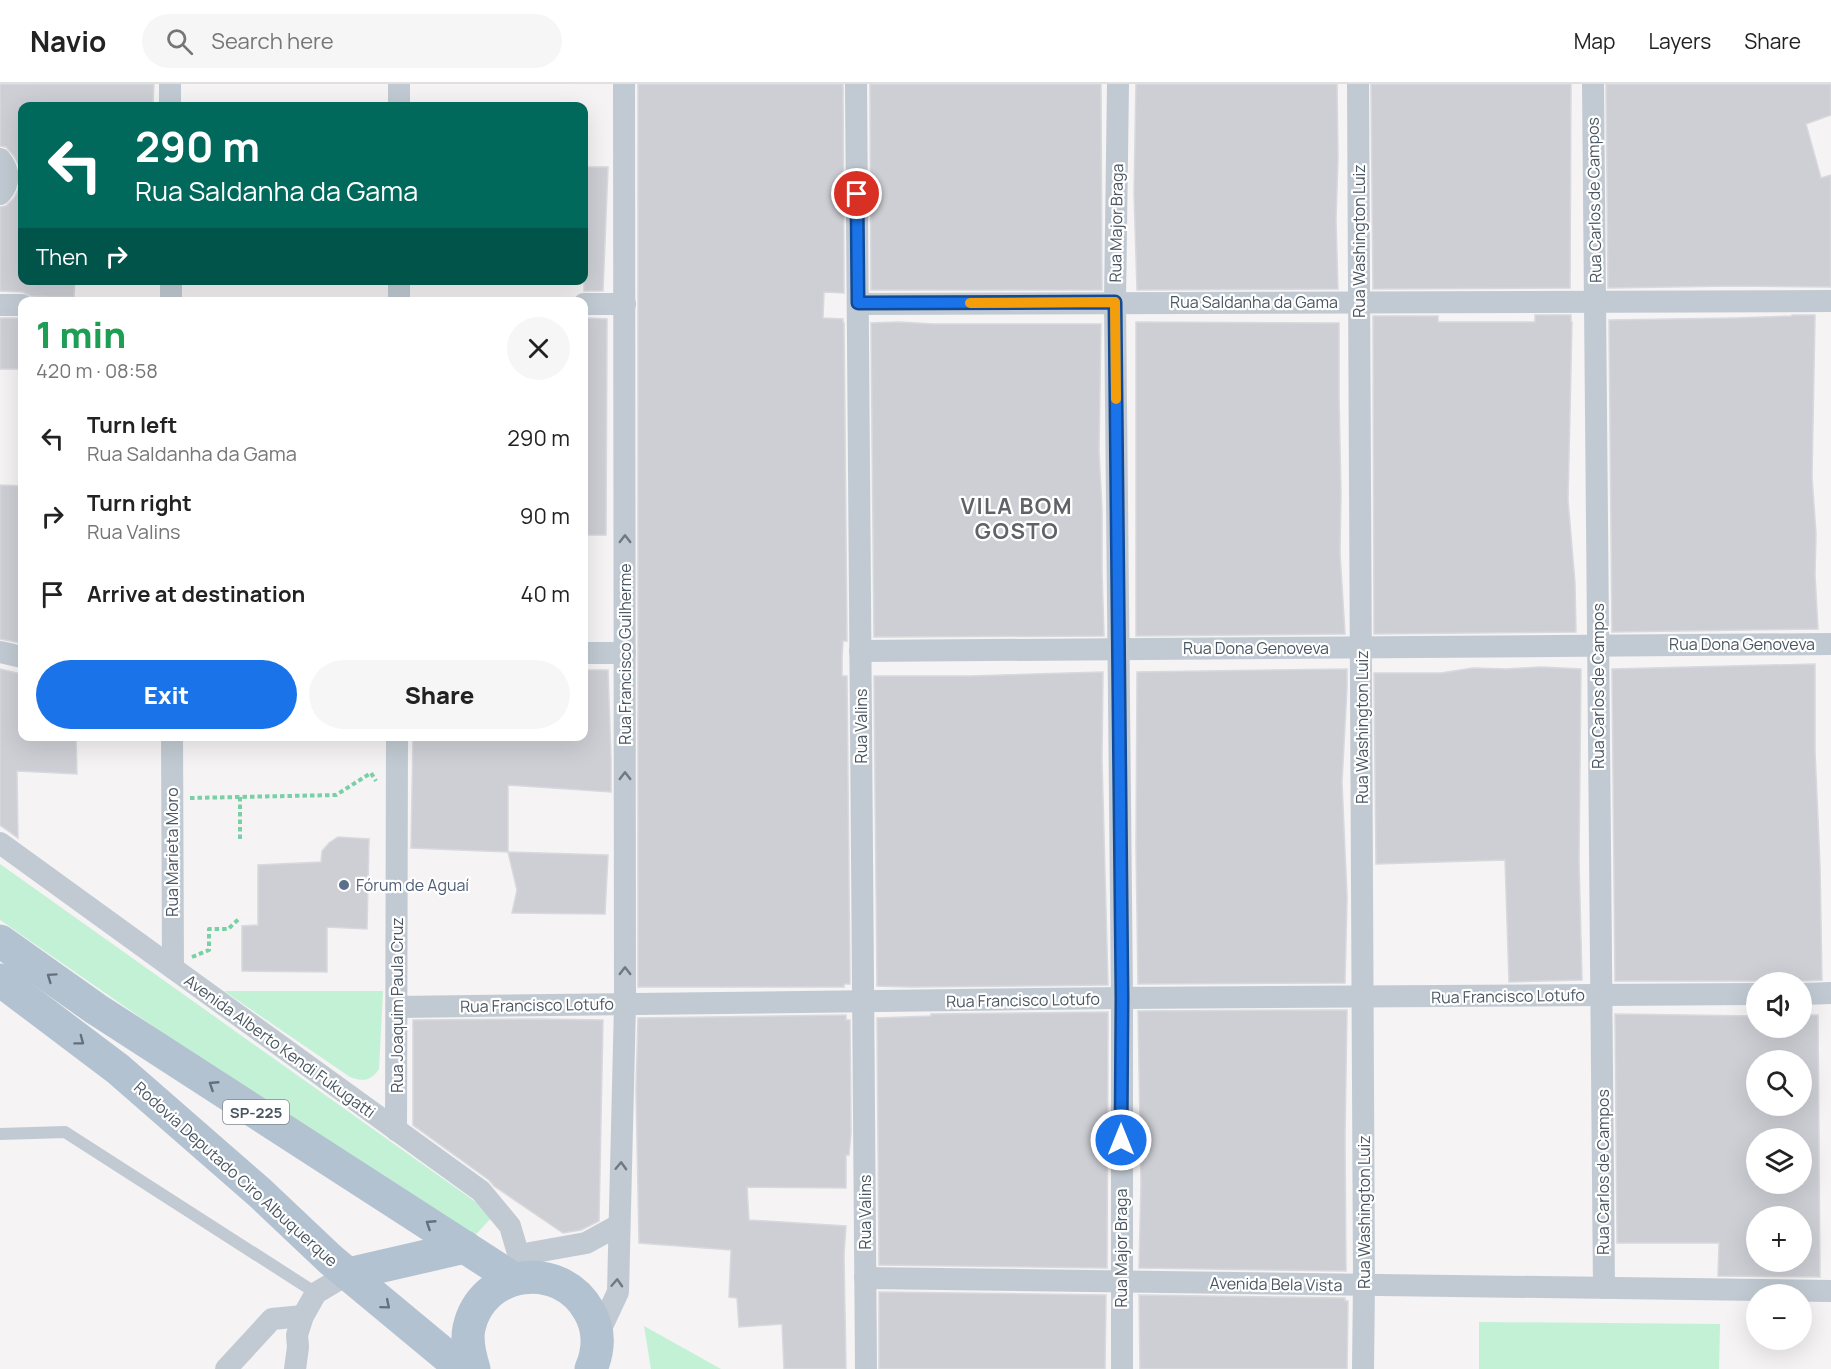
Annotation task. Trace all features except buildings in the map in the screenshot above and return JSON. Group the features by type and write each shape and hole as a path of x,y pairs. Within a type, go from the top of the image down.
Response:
{"main road":[{"name":"SP-225","path":"0,941 96,1009 465,1247 519,1270"},
{"name":"Rodovia Deputado Ciro Albuquerque","path":"0,980 118,1069 259,1192 331,1260 455,1362 473,1369"},
{"path":"348,1274 465,1247"},
{"path":"473,1369 468,1350 468,1329 476,1309 489,1293 519,1270 568,1287 583,1300 593,1318 601,1356"}],"street":[{"path":"170,84 170,102"},
{"path":"399,84 399,102"},
{"name":"Rua Francisco Guilherme","path":"601,1356 618,1292 626,1004 624,84"},
{"name":"Rua Valins","path":"856,84 866,1369"},
{"name":"Rua Major Braga","path":"1118,84 1115,302 1122,998 1122,1369"},
{"name":"Rua Washington Luiz","path":"1358,84 1363,1369"},
{"name":"Rua Carlos de Campos","path":"1593,84 1604,1288"},
{"path":"0,159 8,173 8,181 0,194"},
{"name":"Rua Saldanha da Gama","path":"858,303 1831,301"},
{"path":"588,304 625,304"},
{"path":"0,305 18,305"},
{"name":"Rua Dona Genoveva","path":"860,651 1831,644"},
{"path":"0,652 18,656"},
{"path":"588,653 625,652"},
{"name":"Rua Marieta Moro","path":"172,741 173,968"},
{"name":"Rua Joaquim Paula Cruz","path":"396,1130 397,741"},
{"name":"Avenida Alberto Kendi Fukugatti","path":"0,843 481,1191 510,1226 519,1270"},
{"path":"1812,993 1831,993"},
{"name":"Rua Francisco Lotufo","path":"397,1007 1122,998 1746,994"},
{"path":"519,1270 586,1243 619,1224"},
{"path":"296,1369 297,1335 303,1316 316,1293 348,1274"},
{"name":"Avenida Bela Vista","path":"865,1278 1831,1291"},
{"path":"226,1369 272,1318 303,1316"}],"lane":[{"path":"0,1134 66,1132 316,1293"}],"path":[{"path":"172,797 336,795 371,773 381,790"},
{"path":"240,797 240,840"},
{"path":"173,968 184,960 209,950 209,929 228,928 240,918"}],"green space":[{"path":"0,864 494,1215 467,1244 0,920"},
{"path":"224,991 383,991 379,1069 373,1076 366,1079 359,1080 350,1077"},
{"path":"1479,1322 1720,1324 1719,1369 1479,1369"},
{"path":"644,1326 721,1369 651,1369"}],"slow traffic":[{"path":"970,303 1115,302 1116,399"}],"place":[{"name":"Fórum de Aguaí","path":"344,885"}],"district":[{"name":"VILA BOM GOSTO","path":"1017,518"}],"route":[{"path":"857,194 858,303 1115,302 1122,998 1121,1140"}]}
